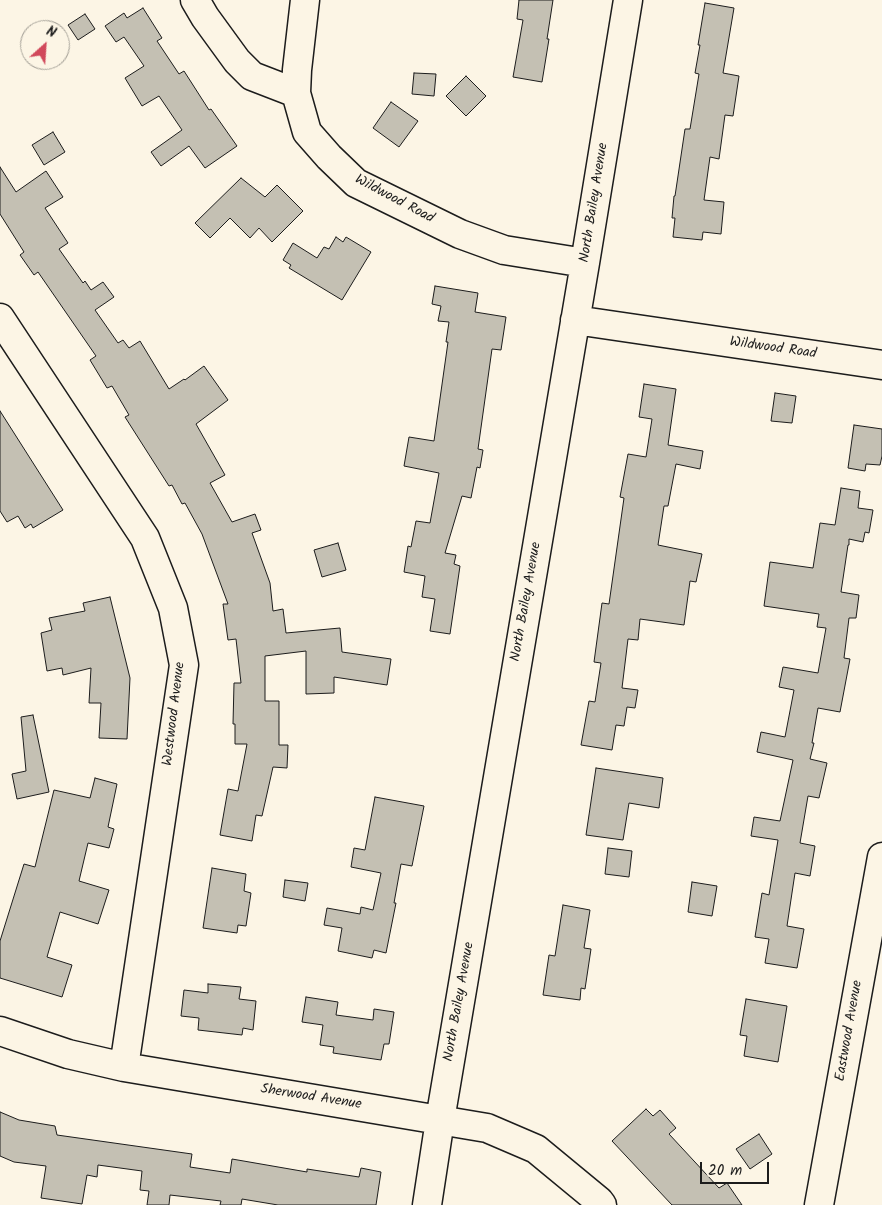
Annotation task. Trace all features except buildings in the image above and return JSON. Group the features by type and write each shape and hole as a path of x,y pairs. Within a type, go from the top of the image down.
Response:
{"street":[{"path":"196,0 205,17 237,61 252,76 296,93"},
{"name":"Wildwood Road","path":"306,0 296,93 307,132 356,183 460,234 504,250 585,262"},
{"name":"North Bailey Avenue","path":"427,1205 628,0"},
{"name":"Westwood Avenue","path":"0,318 145,538 173,608 184,666 124,1067"},
{"name":"Wildwood Road","path":"575,320 882,365"},
{"name":"Eastwood Avenue","path":"819,1205 882,857"},
{"name":"Sherwood Avenue","path":"0,1031 68,1054 124,1067 487,1128 536,1149 602,1205"}]}
